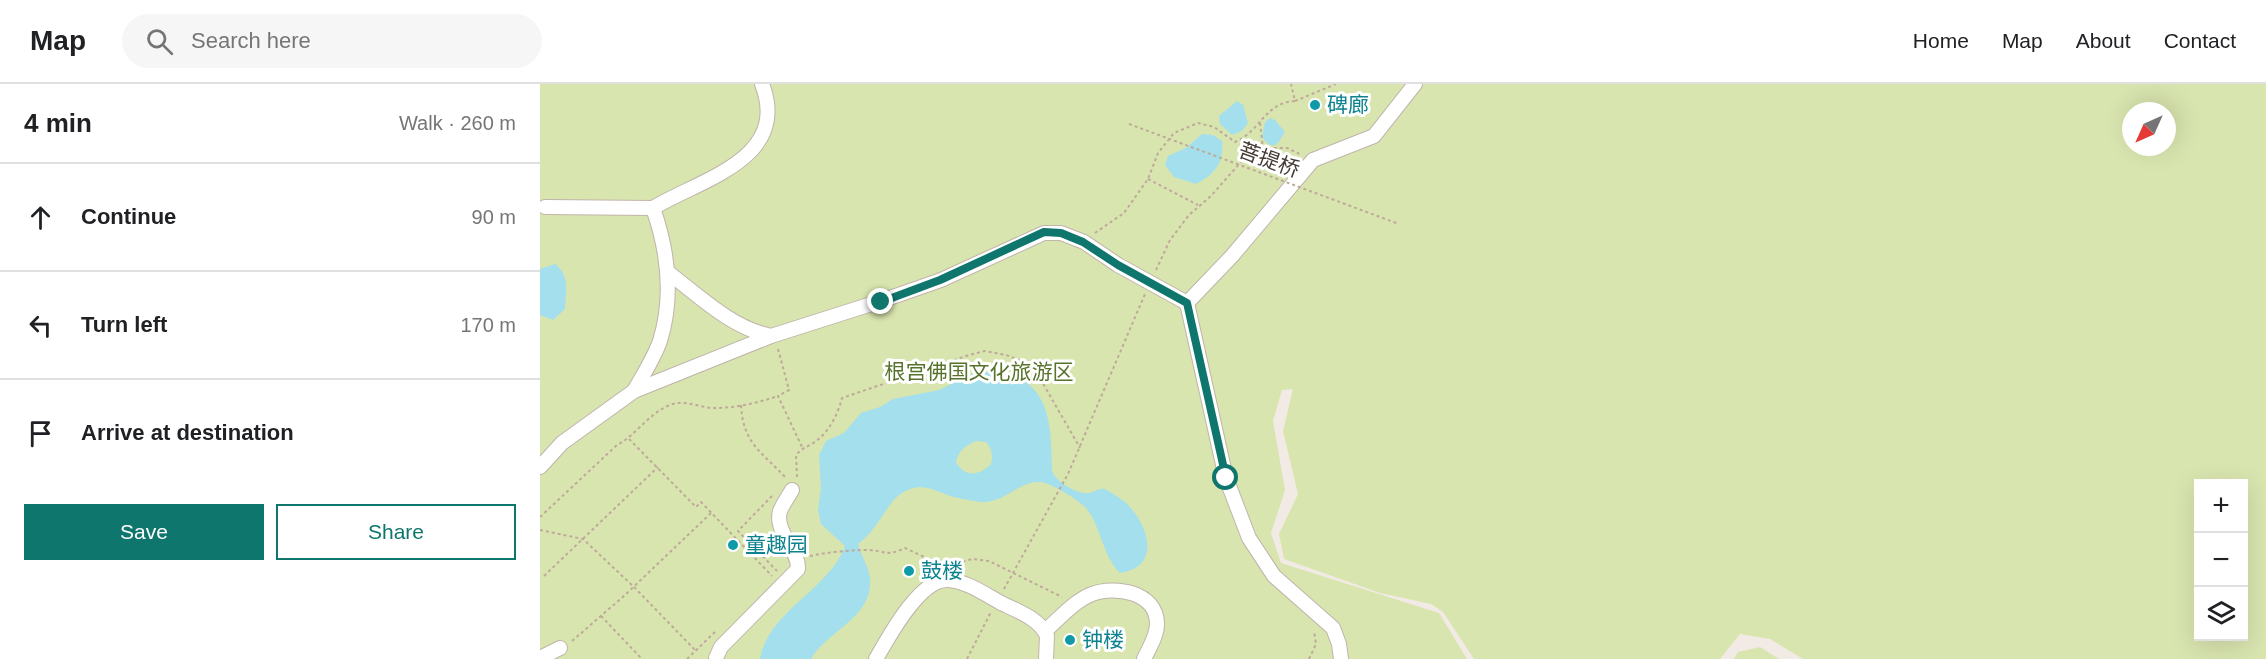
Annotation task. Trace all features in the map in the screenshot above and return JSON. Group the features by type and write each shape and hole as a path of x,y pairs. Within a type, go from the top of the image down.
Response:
{"lane":[{"path":"545,207 653,208 727,171 754,149 765,134 767,97 762,84"},
{"path":"1187,303 1232,256 1313,160 1374,136 1415,84"},
{"path":"634,391 660,341 669,273 665,249 653,208"},
{"path":"540,467 562,442 634,391 771,336 881,302 940,280 1044,232 1061,233 1083,242 1118,265 1187,303 1226,478 1237,509 1265,566 1310,610 1333,628 1339,644 1341,659"},
{"path":"669,273 735,323 756,333 771,336"},
{"path":"727,659 715,659 721,647 793,576 798,567 797,559 782,530 780,517 787,486"},
{"path":"876,659 905,613 924,592 939,581 961,583 1030,618 1045,631 1048,641 1046,659"},
{"path":"1045,631 1091,594 1109,590 1132,592 1151,607 1157,624 1144,659"},
{"path":"540,658 560,648"}],"path":[{"path":"1291,84 1295,101"},
{"path":"1083,242 1124,213 1148,179 1158,153 1174,133 1191,124 1214,127 1235,142 1247,137 1273,106 1295,101 1336,84"},
{"path":"1260,123 1263,148"},
{"name":"菩提桥","path":"1129,124 1399,224"},
{"path":"967,659 1068,474 1170,240 1198,205 1211,196 1248,154 1263,148 1287,148 1313,160"},
{"path":"1148,179 1180,199 1198,205"},
{"path":"540,517 650,417 674,404 711,408 741,405 778,396 789,390 780,355 771,336"},
{"path":"733,536 787,486 798,482 796,455 802,447 825,433 829,423 837,416 842,398 985,351 1019,360 1041,380 1080,448"},
{"path":"778,396 802,447"},
{"path":"741,405 742,425 750,440 787,486"},
{"path":"629,438 696,507 700,502 772,576 777,572 738,531"},
{"path":"544,576 658,467"},
{"path":"560,648 634,587 711,513"},
{"path":"540,530 583,539 634,587 696,651"},
{"path":"797,559 831,552 871,550 890,555 905,548 939,564 951,565 979,558 1013,571 1063,597 1072,607"},
{"path":"939,581 951,565"},
{"path":"1309,659 1316,644 1310,610"},
{"path":"601,616 642,659"},
{"path":"687,659 721,626"}],"green space":[{"name":"根宫佛国文化旅游区","path":"540,84 2266,84 2266,659 1803,659 1770,639 1740,634 1720,659 1474,659 1443,612 1431,604 1380,593 1284,559 1279,534 1298,494 1283,431 1293,389 1282,390 1273,421 1285,490 1271,533 1281,563 1439,613 1467,659 540,659"},
{"path":"1760,647 1779,659 1734,659 1738,652"}],"water":[{"path":"1237,101 1243,105 1248,123 1242,131 1232,135 1220,124 1219,116"},
{"path":"1270,118 1275,120 1285,132 1278,143 1273,146 1262,137 1265,122"},
{"path":"1202,134 1213,135 1222,141 1220,162 1217,167 1196,184 1174,177 1165,165 1168,156 1186,148"},
{"path":"555,264 563,273 566,290 565,309 553,320 540,315 540,269"},
{"path":"997,371 1015,376 1029,384 1045,408 1049,422 1052,471 1063,484 1074,490 1090,493 1105,489 1125,502 1140,521 1145,532 1147,553 1142,562 1134,569 1120,573 1109,557 1094,520 1084,506 1069,495 1045,483 1025,485 989,502 957,498 934,490 914,488 897,497 858,544 870,579 869,592 857,614 827,640 811,659 760,659 765,642 774,627 826,575 837,562 845,546 821,524 818,511 821,488 819,455 826,441 844,433 861,413 880,407 893,399 939,390 972,374","holes":["976,441 986,442 990,447 991,464 977,473 964,471 956,462 959,454"]}],"place":[{"name":"碑廊","path":"1315,105"},
{"name":"童趣园","path":"733,545"},
{"name":"鼓楼","path":"909,571"},
{"name":"钟楼","path":"1070,640"}],"route":[{"path":"881,302 940,280 1015,243 1044,232 1061,233 1083,242 1118,265 1187,303 1226,478"}]}
